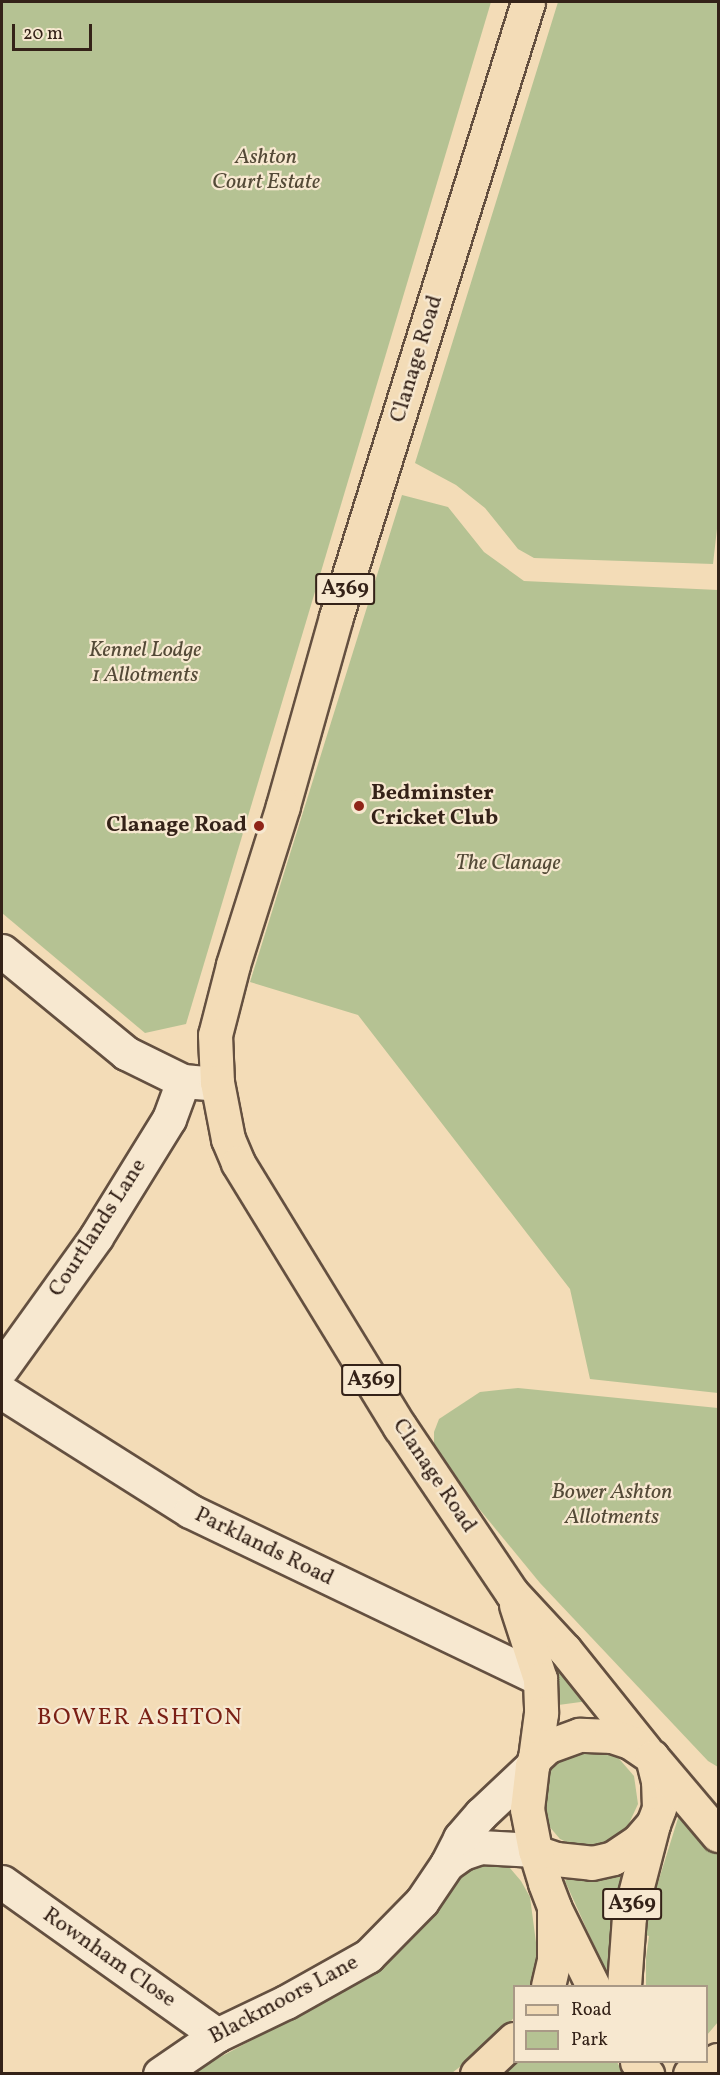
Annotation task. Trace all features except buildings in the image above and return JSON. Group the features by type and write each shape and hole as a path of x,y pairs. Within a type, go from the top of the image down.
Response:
{"main road":[{"name":"Clanage Road","path":"528,2 336,617 283,806 232,965 215,1035 217,1082 228,1139 257,1197 400,1427 512,1593 565,1650 718,1835"},
{"name":"Clanage Road","path":"512,1593 540,1679 541,1713 534,1762"},
{"path":"534,1762 548,1746 579,1735 612,1736 649,1754 656,1770 659,1799 653,1824 625,1851 604,1861 556,1858 536,1851"},
{"name":"A369","path":"534,1762 527,1809 536,1851 554,1906 593,1985"},
{"name":"A369","path":"624,1985 629,1917 653,1824"},
{"name":"A369","path":"548,1985 554,1961 554,1906"},
{"path":"477,2073 513,2040"},
{"path":"690,2073 718,2060"}],"street":[{"path":"2,951 126,1053 183,1081 217,1082"},
{"name":"Courtlands Lane","path":"2,1368 96,1237 169,1119 183,1081"},
{"name":"Parklands Road","path":"2,1392 190,1511 540,1679"},
{"name":"Blackmoors Lane","path":"160,2073 217,2035 296,1997 368,1956 406,1921 447,1864 460,1838 534,1762"},
{"name":"Blackmoors Lane","path":"447,1864 463,1853 480,1847 536,1851"},
{"name":"Rownham Close","path":"2,1882 217,2035"}],"green space":[{"path":"2,2 491,2 186,1024 145,1033 2,913"},
{"path":"558,2 718,2 718,520 713,564 534,558 518,549 485,508 456,485 415,463"},
{"name":"The Clanage","path":"402,495 448,507 484,552 524,581 718,590 718,1393 590,1379 570,1289 358,1015 250,982"},
{"name":"Bower Ashton Allotments","path":"518,1388 718,1408 718,1767 708,1761 540,1583 439,1460 434,1450 434,1432 439,1419 480,1392"},
{"path":"549,1654 588,1701 551,1706"},
{"path":"602,1749 615,1754 634,1776 638,1804 626,1830 615,1839 588,1847 573,1845 560,1839 542,1818 542,1775 561,1754"},
{"path":"687,1812 718,1852 718,2022 708,2034 708,1985 646,1985 649,1936 642,1934 679,1815"},
{"path":"504,1861 521,1881 530,1897 537,1950 532,1985 513,1985 513,2018 503,2033 452,2073 189,2074 355,1984 397,1953 428,1922 465,1864"},
{"path":"633,1863 615,1969 606,1972 565,1881 571,1876"},
{"path":"513,2061 513,2063 618,2063 623,2073 497,2074"}],"place":[{"name":"Bedminster Cricket Club","path":"359,806"},
{"name":"Clanage Road","path":"259,826"}],"district":[{"name":"BOWER ASHTON","path":"140,1719"}],"park label":[{"name":"Ashton Court Estate","path":"266,170"},
{"name":"Kennel Lodge 1 Allotments","path":"145,662"}]}
